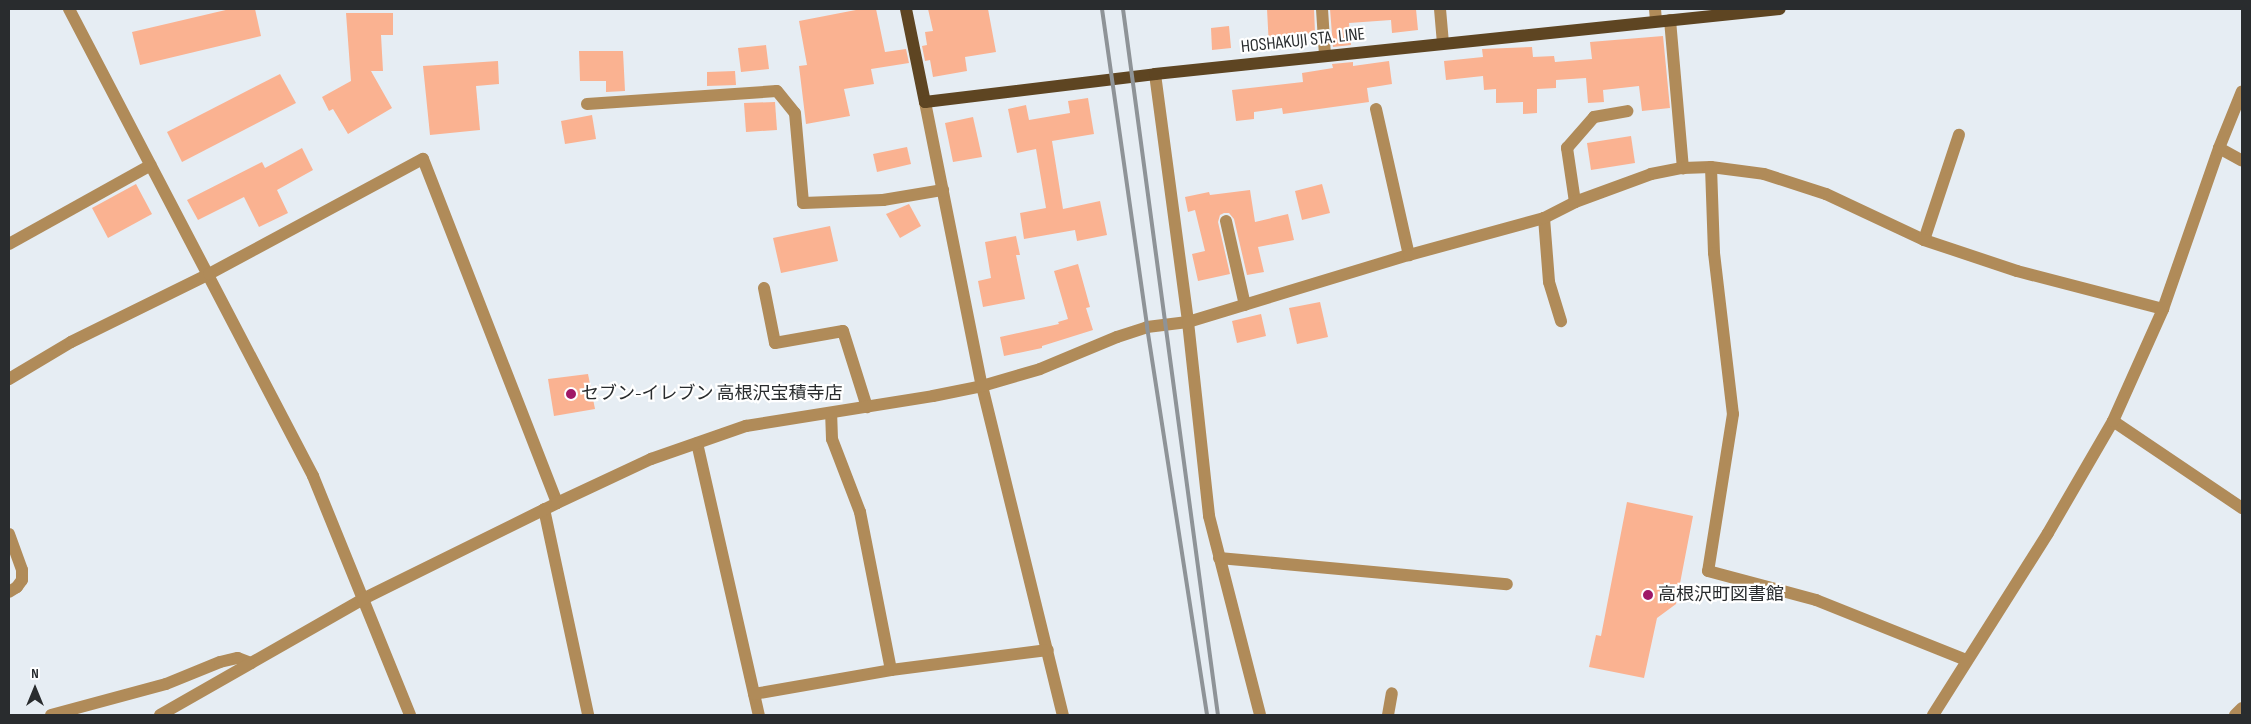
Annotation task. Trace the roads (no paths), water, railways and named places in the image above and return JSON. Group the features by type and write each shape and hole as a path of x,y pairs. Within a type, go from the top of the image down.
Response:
{"main road":[{"path":"906,9 925,102"},
{"name":"HOSHAKUJI STA. LINE","path":"925,102 1155,74 1442,43 1656,15 1670,20 1780,9"}],"street":[{"path":"69,9 313,476 410,715"},
{"path":"1322,9 1326,56"},
{"path":"1440,9 1442,43"},
{"path":"1670,20 1683,168"},
{"path":"1155,74 1188,322 1209,516 1260,715"},
{"path":"587,104 777,91 795,113 803,203 883,200 943,190"},
{"path":"1933,715 1966,660 2048,534 2113,421 2163,309 2219,148 2242,91"},
{"path":"925,102 982,386 1063,715"},
{"path":"1376,109 1409,256"},
{"path":"1575,202 1567,148 1594,117 1628,111"},
{"path":"1924,240 1959,135"},
{"path":"2219,148 2242,161"},
{"path":"9,379 71,342 209,274 423,159 556,503"},
{"path":"9,244 151,165"},
{"path":"1710,167 1714,253 1734,414 1708,571 1816,600 1966,660"},
{"path":"160,715 364,599 556,503 651,459 746,426 982,386 1040,369 1117,336 1147,327 1188,322 1544,218 1575,202 1651,174 1683,168 1710,167 1764,174 1826,194 1924,240 2018,271 2163,309"},
{"path":"1544,218 1549,282 1561,321"},
{"path":"1226,221 1245,305"},
{"path":"764,288 775,343 844,331 867,407"},
{"path":"831,413 832,439 860,512 891,670"},
{"path":"2113,421 2242,508"},
{"path":"697,443 759,715"},
{"path":"544,509 588,715"},
{"path":"9,534 22,570 22,580 17,587 9,592"},
{"path":"1219,558 1507,584"},
{"path":"754,694 891,670 1048,650"},
{"path":"51,715 166,684 220,662 238,658 251,663"},
{"path":"1388,715 1392,694"},
{"path":"2235,715 2242,708"}],"railway":[{"path":"1102,9 1147,327 1207,715"},
{"path":"1123,9 1218,715"}],"place":[{"name":"セブン-イレブン 高根沢宝積寺店","path":"571,394"},
{"name":"高根沢町図書館","path":"1648,595"}]}
